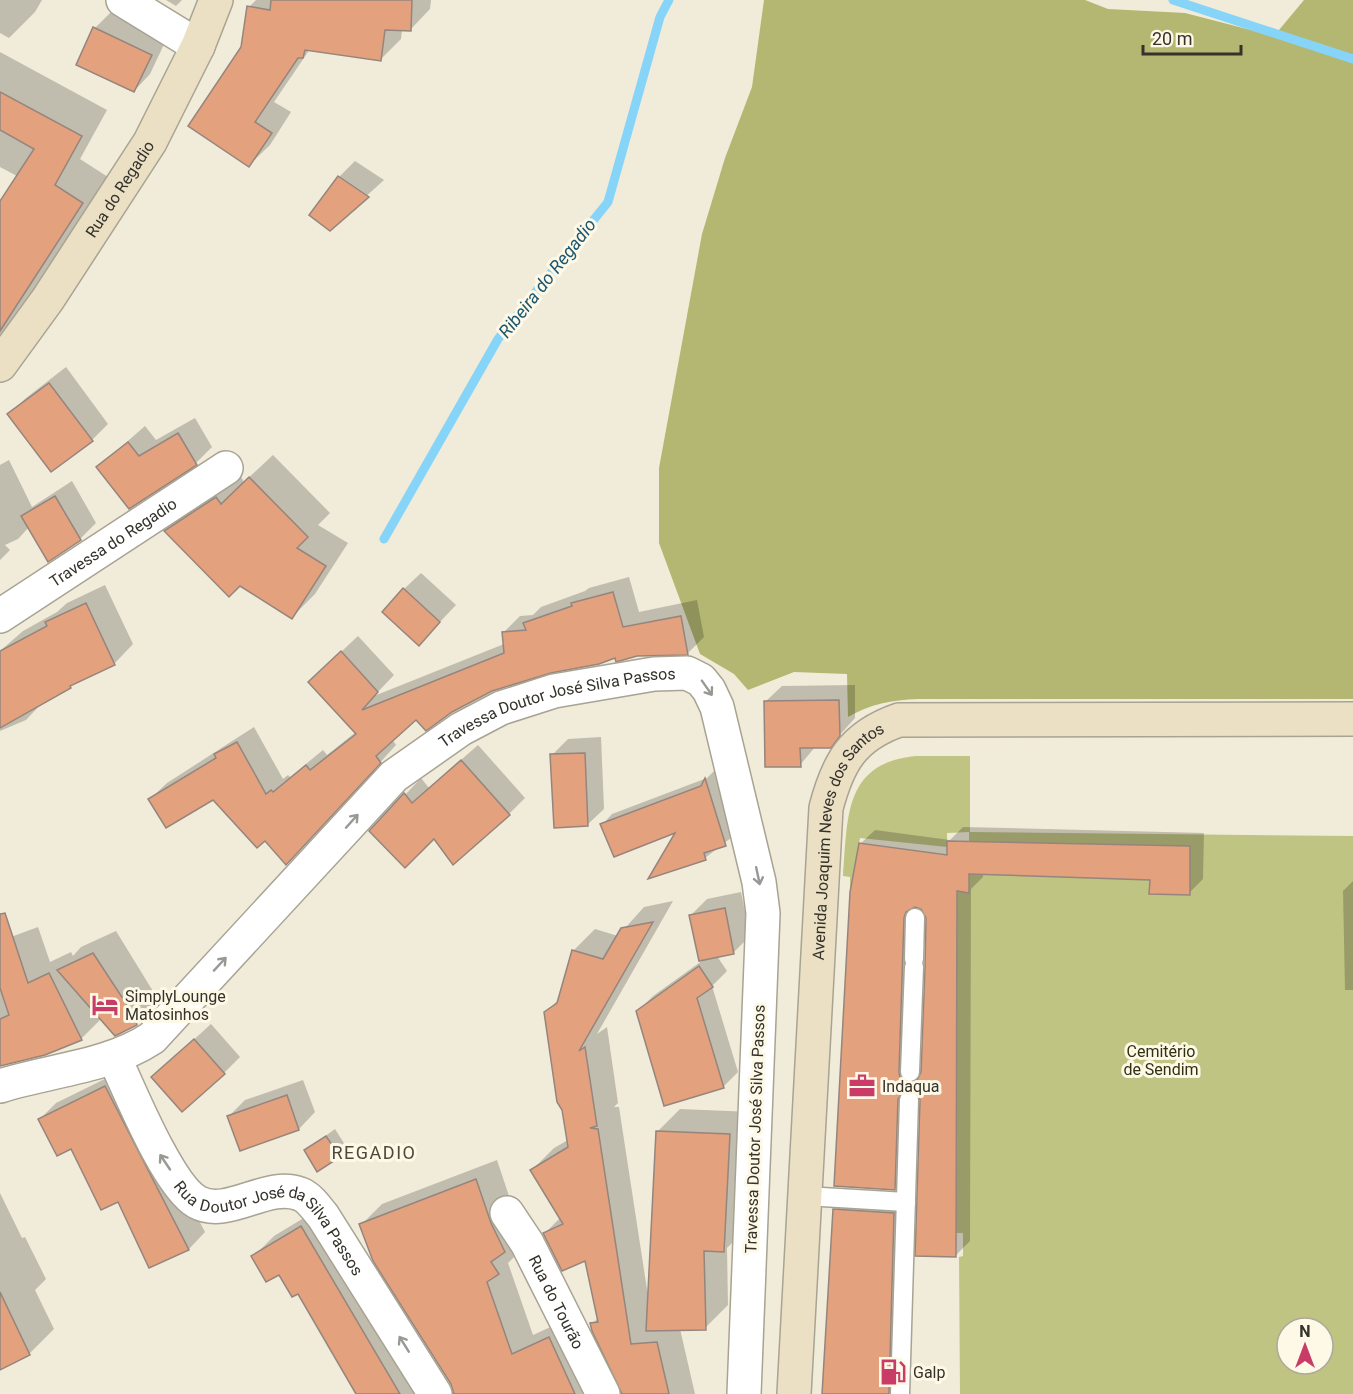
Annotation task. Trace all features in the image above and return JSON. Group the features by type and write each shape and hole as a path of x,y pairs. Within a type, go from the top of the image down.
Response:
{"street":[{"path":"123,0 198,46"},
{"name":"Rua do Regadio","path":"0,365 48,299 150,142 198,46 216,0"},
{"name":"Travessa do Regadio","path":"0,616 226,468"},
{"name":"Travessa Doutor José Silva Passos","path":"0,1086 114,1057 134,1050 152,1038 394,776 452,735 501,708 554,691 654,674 687,673 710,690 717,707 759,882 763,913 744,1394"},
{"name":"Avenida Joaquim Neves dos Santos","path":"794,1394 826,808 842,762 860,740 878,728 899,720 1353,719"},
{"name":"Rua Doutor José da Silva Passos","path":"114,1057 156,1149 195,1202 208,1207 283,1192 300,1194 324,1216 435,1394"},
{"name":"Rua do Tourão","path":"507,1213 527,1243 603,1394"}],"lane":[{"path":"910,1072 915,918"},
{"path":"900,1394 909,1100"},
{"path":"805,1196 906,1202"}],"green space":[{"path":"764,0 1085,0 1108,9 1185,13 1274,36 1304,0 1353,0 1353,699 918,699 882,704 848,717 847,674 794,672 748,690 734,674 700,654 659,543 659,468 702,234 725,158 752,87"},
{"name":"Cemitério de Sendim","path":"916,756 970,756 970,832 1353,836 1353,1394 960,1394 959,1257 963,1256 963,1233 956,1233 957,905 850,892 850,877 843,876 849,814 862,782 874,770 892,761","holes":["969,832 969,892 853,877 860,838 947,847 947,833"]}],"building":[{"path":"271,0 412,0 411,31 385,30 381,61 305,50 303,58 298,58 255,122 272,133 249,167 188,126 241,47 247,6 270,10"},
{"path":"93,27 152,55 134,92 76,65"},
{"path":"0,92 82,136 55,185 83,203 0,331 0,201 34,149 0,130"},
{"path":"338,176 369,197 330,231 309,215"},
{"path":"49,383 93,441 51,472 7,414"},
{"path":"178,433 197,465 129,509 96,467 128,442 139,456"},
{"path":"249,477 308,537 297,548 326,566 292,619 240,586 229,597 164,531 216,497 221,504"},
{"path":"55,496 81,540 48,562 21,516"},
{"path":"403,588 440,622 419,646 382,612"},
{"path":"613,592 623,627 681,616 688,655 637,656 616,662 615,658 599,664 551,673 492,691 452,712 426,731 416,720 376,756 381,763 286,865 265,841 257,848 213,800 166,828 148,799 216,758 214,754 237,742 266,794 271,790 273,792 306,765 310,770 356,734 308,682 341,651 378,692 362,710 504,653 502,632 526,630 523,623 572,606 571,603"},
{"path":"86,603 115,665 70,686 71,688 0,728 0,651 47,626 45,622"},
{"path":"839,700 840,736 831,748 800,748 801,767 765,767 764,701"},
{"path":"585,753 588,826 554,828 550,754"},
{"path":"461,760 510,815 453,865 434,839 405,868 369,831 404,793 412,803"},
{"path":"705,778 726,846 704,853 706,860 648,879 675,833 614,857 600,824 701,786"},
{"path":"947,841 1190,846 1190,895 1149,894 1150,880 969,874 969,893 957,891 956,1257 915,1256 920,1100 915,1091 904,1090 898,1099 895,1190 834,1186 850,892 859,843 947,855","holes":["915,907 921,909 926,918 921,1072 916,1082 909,1083 900,1078 899,1072 904,918 906,912"]},
{"path":"725,908 734,954 699,961 689,915"},
{"path":"5,913 28,983 49,973 82,1040 45,1055 0,1066 0,1019 9,1015 0,988 0,914"},
{"path":"653,922 579,1051 585,1047 597,1126 590,1128 598,1129 631,1344 657,1342 669,1394 622,1394 592,1331 590,1323 598,1322 585,1261 562,1271 543,1233 563,1224 530,1170 568,1147 562,1110 557,1102 544,1012 557,1003 572,950 603,959 621,928"},
{"name":"SimplyLounge Matosinhos","path":"93,953 133,1014 137,1025 115,1036 57,970"},
{"path":"699,966 713,987 697,998 724,1088 664,1106 636,1011"},
{"path":"194,1039 225,1074 182,1112 151,1077"},
{"path":"105,1086 189,1250 149,1268 118,1202 101,1210 71,1149 57,1156 38,1119"},
{"path":"287,1095 299,1130 240,1151 227,1116"},
{"path":"656,1131 730,1134 724,1252 704,1251 706,1330 646,1331"},
{"path":"326,1136 340,1157 317,1172 304,1150"},
{"path":"476,1179 491,1223 505,1252 491,1262 499,1274 487,1282 512,1354 549,1337 575,1394 454,1394 451,1384 373,1261 359,1224"},
{"path":"833,1209 894,1213 889,1394 822,1394"},
{"path":"301,1226 400,1394 356,1394 298,1294 292,1297 279,1275 266,1282 251,1256"},
{"path":"0,1292 30,1355 0,1370"}],"waterway":[{"name":"Ribeira do Regadio","path":"384,539 498,339 608,202 660,17 669,0"},
{"name":"Ribeira do Regadio","path":"1173,0 1353,59"}],"place":[{"name":"SimplyLounge Matosinhos","path":"105,1005"},
{"name":"Indaqua","path":"862,1086"},
{"name":"Galp","path":"893,1372"}],"district":[{"name":"REGADIO","path":"374,1152"}]}
